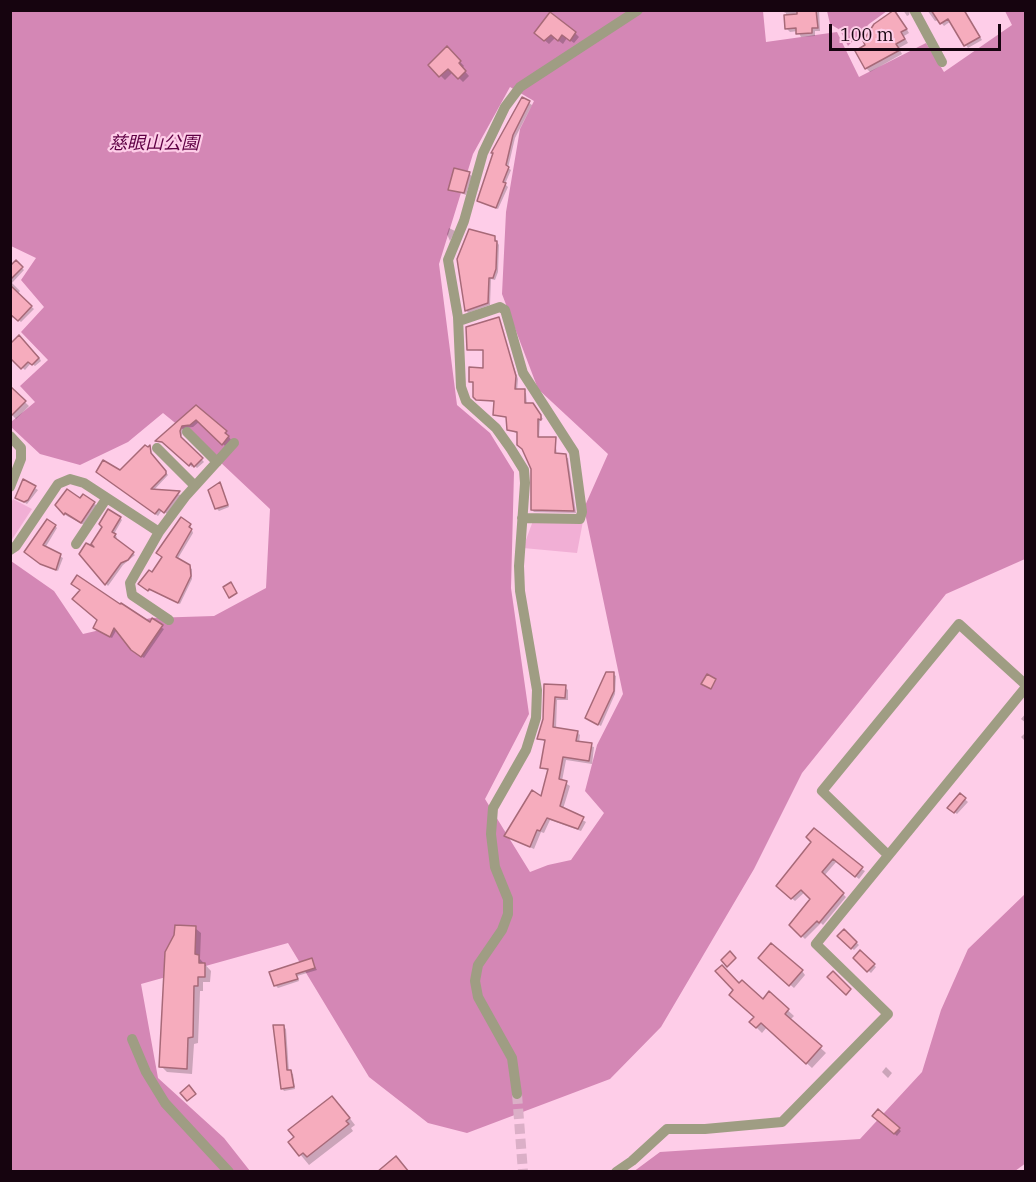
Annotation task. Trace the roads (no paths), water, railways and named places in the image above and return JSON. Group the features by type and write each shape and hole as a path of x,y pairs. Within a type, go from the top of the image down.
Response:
{"street":[{"path":"517,1094 512,1058 478,997 475,981 478,965 502,930 508,914 508,899 495,867 491,834 494,808 526,750 536,718 537,690 520,591 519,566 524,470 496,428 466,401 461,387 459,321 448,260 464,221 483,153 505,107 520,87 638,10"},
{"path":"914,10 942,62"},
{"path":"459,321 500,307 505,310 523,373 574,452 582,512 580,519 522,518"},
{"path":"187,432 217,462"},
{"path":"10,436 21,448 21,459 10,487"},
{"path":"169,620 132,595 130,583 159,532 195,486 234,443"},
{"path":"157,448 195,486"},
{"path":"10,550 58,484 70,479 84,483 159,532"},
{"path":"76,544 106,499"},
{"path":"616,1172 632,1161 667,1129 705,1129 782,1122 888,1014 816,944 1026,686 959,624 822,791 888,855"},
{"path":"132,1039 146,1072 165,1103 229,1172"}],"tunnel":[{"path":"517,1094 523,1172"}],"park label":[{"name":"慈眼山公園","path":"154,144"}]}
